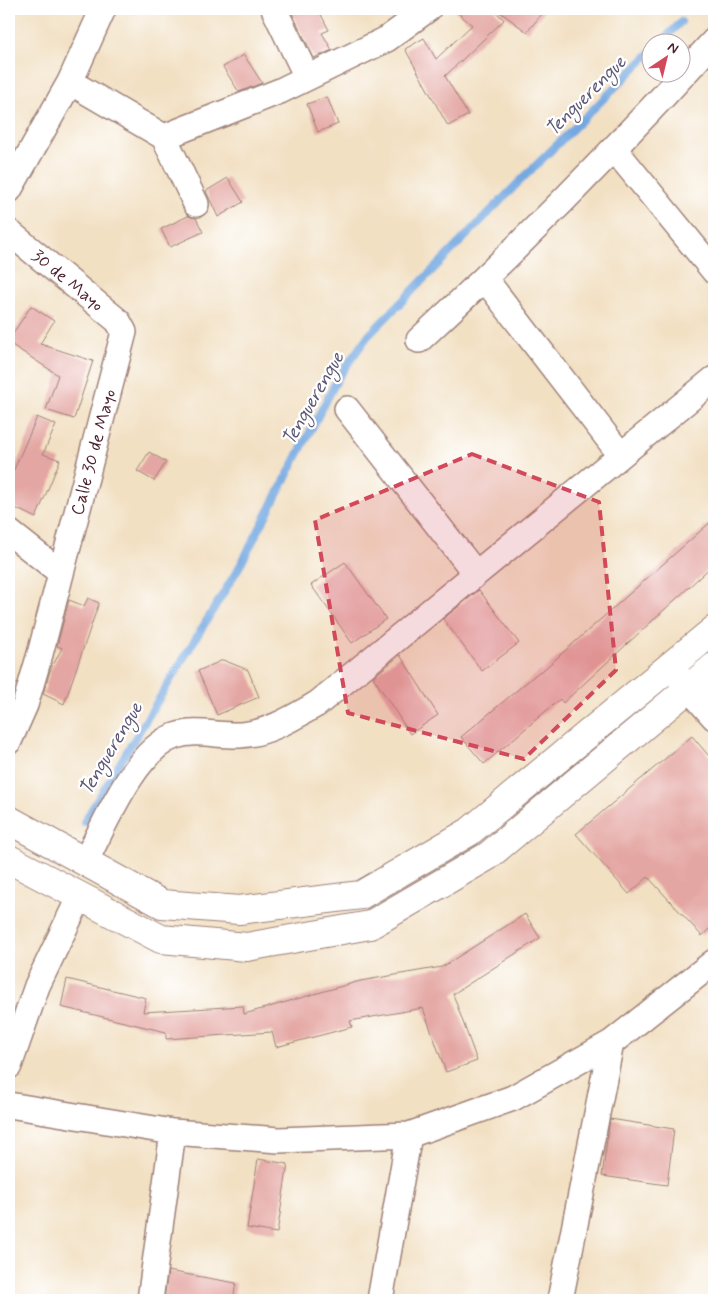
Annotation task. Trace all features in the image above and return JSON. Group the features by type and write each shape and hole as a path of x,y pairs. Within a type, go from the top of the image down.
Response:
{"main road":[{"path":"9,820 162,904 239,910 361,895 469,832 714,630"},
{"path":"9,858 161,939 247,947 370,925 488,856 714,667"}],"street":[{"path":"9,190 70,82 103,9"},
{"path":"274,9 307,77"},
{"path":"164,137 280,91 387,39 428,9"},
{"path":"418,340 485,280 615,150 714,41"},
{"path":"70,82 164,137 196,204"},
{"path":"615,150 714,271"},
{"name":"30 de Mayo","path":"9,232 118,321 124,332"},
{"path":"485,280 620,454"},
{"name":"Calle 30 de Mayo","path":"9,741 25,705 124,332"},
{"path":"85,862 133,772 154,748 174,736 203,733 241,735 281,724 317,704 620,454 714,379"},
{"path":"347,408 476,574"},
{"path":"9,532 61,573"},
{"path":"670,667 714,717"},
{"path":"9,1066 37,986 80,896"},
{"path":"9,1105 174,1132 279,1140 410,1135 513,1098 611,1043 714,962"},
{"path":"560,1300 611,1043"},
{"path":"150,1300 174,1132"},
{"path":"380,1300 410,1135"}],"highlighted area":[{"path":"472,454 599,502 616,670 524,759 348,713 315,520"}],"building":[{"path":"290,9 318,9 329,30 322,33 332,50 314,58"},
{"path":"453,9 493,9 504,20 445,76 468,115 448,126 405,49 424,38 436,59 472,25"},
{"path":"496,9 546,9 527,32"},
{"path":"244,55 262,83 239,92 223,67"},
{"path":"327,97 338,124 318,132 307,104"},
{"path":"228,178 243,202 218,217 206,191"},
{"path":"188,216 196,218 203,232 170,247 161,229"},
{"path":"31,306 54,321 40,344 93,361 74,419 46,410 58,375 9,343 9,334 12,335"},
{"path":"37,417 56,425 43,454 60,460 36,518 9,505 9,481"},
{"path":"149,452 166,462 154,481 137,471"},
{"path":"714,519 714,564 563,703 560,699 484,764 461,737 541,672"},
{"path":"345,562 386,619 352,643 311,585"},
{"path":"479,590 519,643 482,671 443,619"},
{"path":"88,598 99,603 64,704 43,694 50,671 62,648 57,646 69,600 84,606"},
{"path":"400,655 438,715 410,734 373,677"},
{"path":"223,660 248,670 259,697 217,715 198,671"},
{"path":"692,736 714,762 714,924 702,936 648,877 629,894 576,834"},
{"path":"525,914 540,938 453,994 477,1061 446,1072 423,1008 350,1021 352,1027 276,1047 272,1032 166,1039 166,1032 61,1007 67,979 146,998 143,1012 243,1006 244,1014 360,981 442,967"},
{"path":"610,1119 674,1129 667,1185 602,1176"},
{"path":"258,1159 288,1164 277,1233 247,1228"},
{"path":"168,1271 236,1283 233,1300 164,1300"}],"waterway":[{"name":"Tenguerengue","path":"671,32 681,22"},
{"name":"Tenguerengue","path":"84,822 241,564 338,378 367,337 518,183 640,63"}]}
